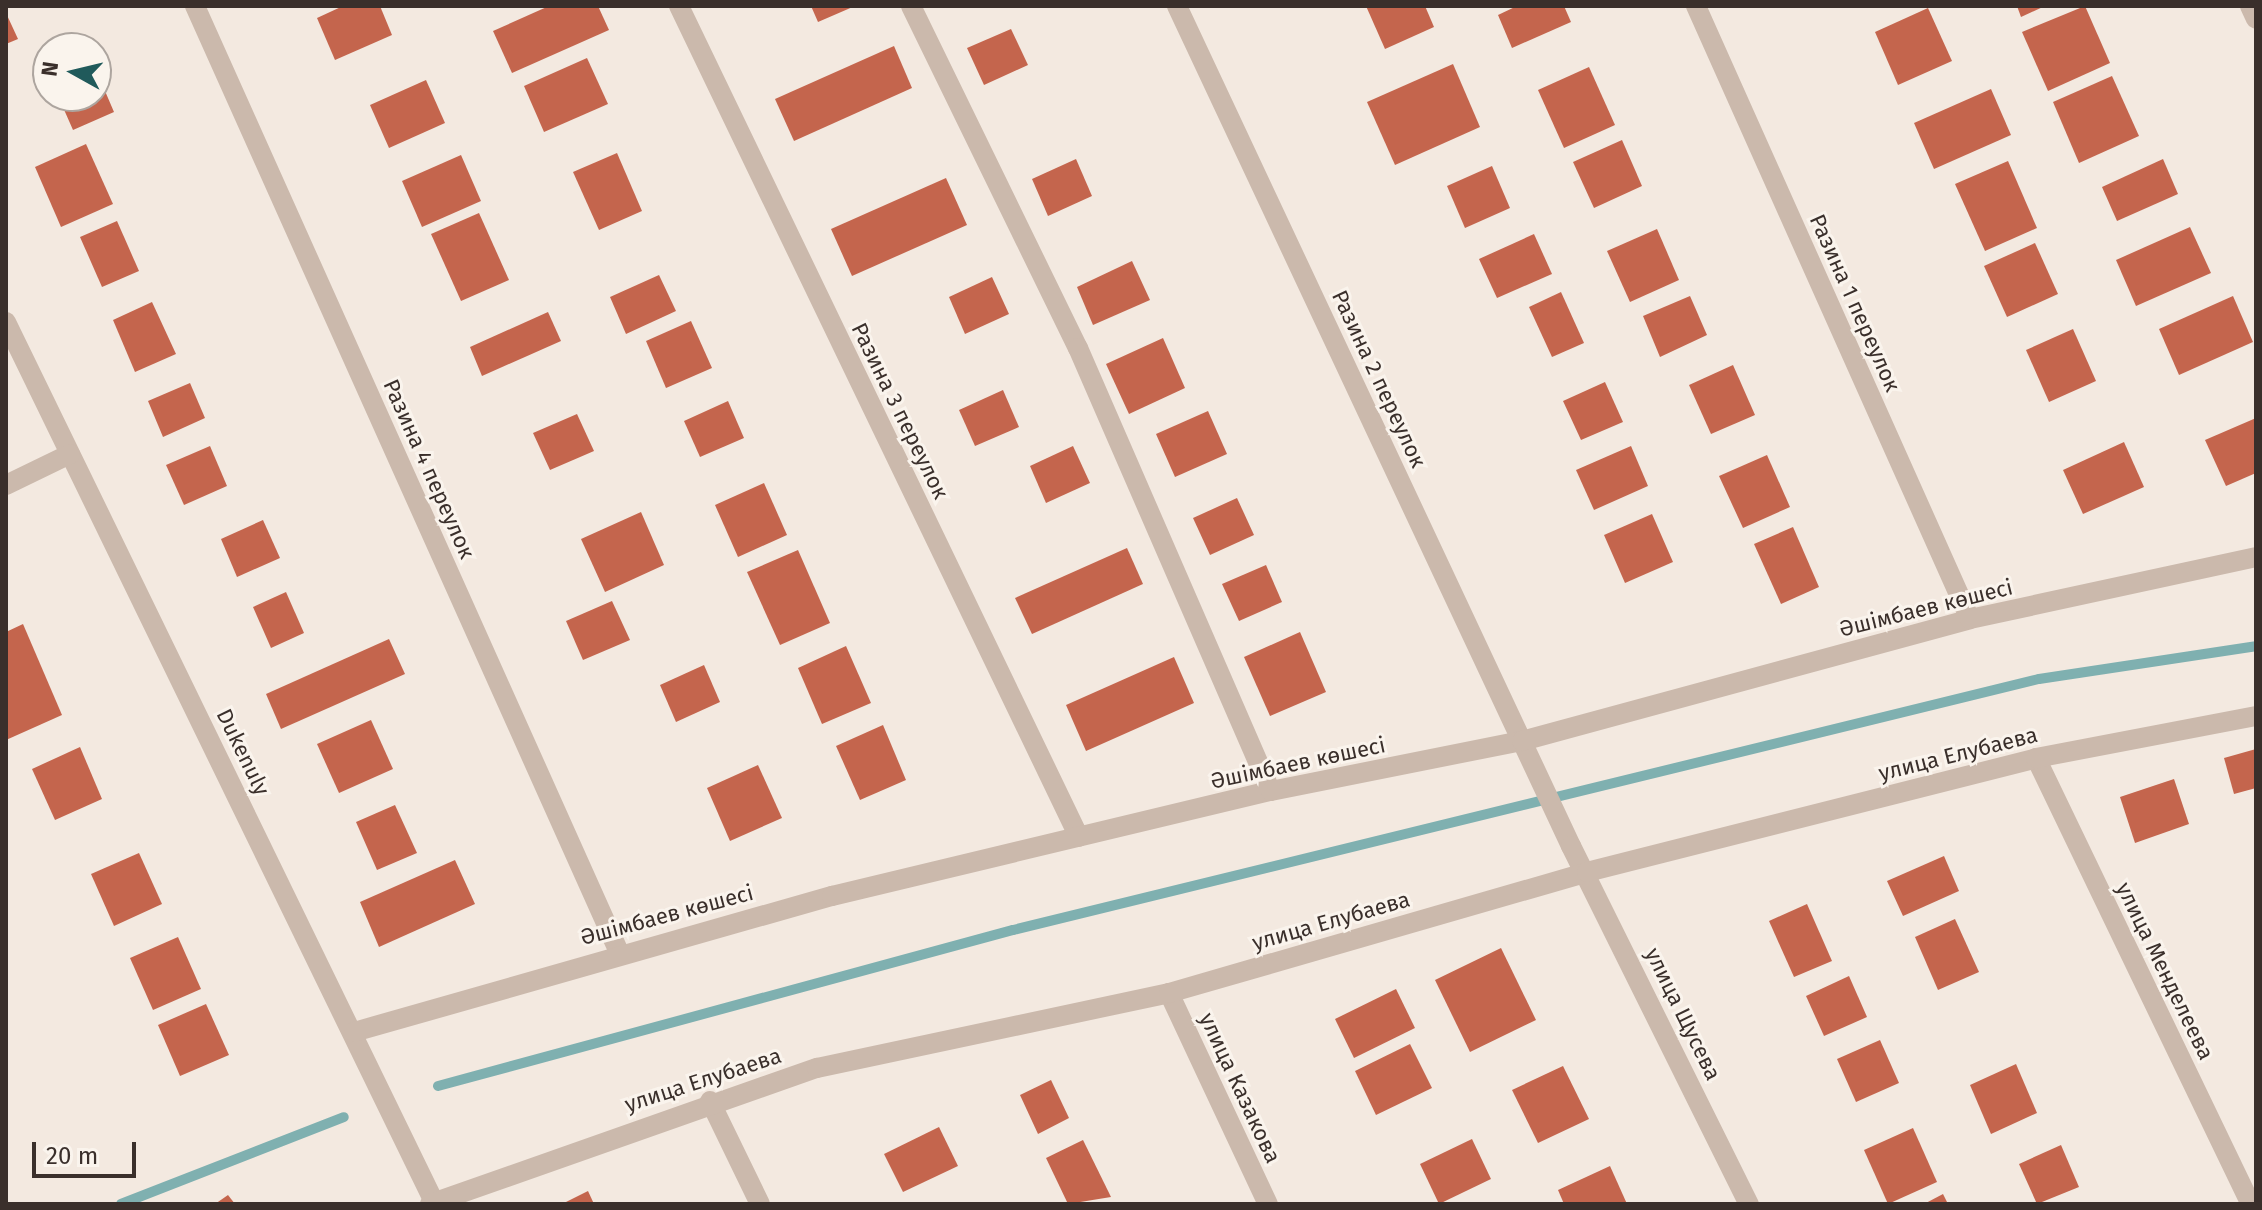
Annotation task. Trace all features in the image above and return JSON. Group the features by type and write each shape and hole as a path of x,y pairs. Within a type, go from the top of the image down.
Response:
{"street":[{"name":"Разина 4 переулок","path":"195,6 619,952"},
{"name":"Разина 3 переулок","path":"679,6 1079,837"},
{"path":"911,6 1078,348 1271,791"},
{"name":"Разина 2 переулок","path":"1177,6 1571,846"},
{"name":"Разина 1 переулок","path":"1696,6 1970,619"},
{"path":"2250,6 2256,19"},
{"name":"Dukenuly","path":"6,322 354,1032 433,1203"},
{"path":"6,485 70,454"},
{"name":"Әшімбаев көшесі","path":"354,1032 619,952 1079,837 1271,791 1522,741 1970,619 2256,557"},
{"name":"улица Елубаева","path":"433,1203 710,1101 817,1068 1169,993 1587,872 2036,758 2256,716"},
{"name":"улица Менделеева","path":"2036,758 2251,1204"},
{"name":"улица Щусева","path":"1571,846 1587,872 1749,1204"},
{"name":"улица Казакова","path":"1169,993 1268,1204"},
{"path":"710,1101 760,1204"}],"building":[{"path":"343,6 380,6 392,35 335,60 317,18"},
{"path":"549,6 598,6 609,30 512,73 493,31"},
{"path":"811,6 855,6 818,22"},
{"path":"1366,6 1425,6 1434,27 1385,49"},
{"path":"1517,6 1564,6 1571,22 1512,48 1498,15"},
{"path":"2017,6 2045,6 2021,17"},
{"path":"2085,6 2110,63 2048,91 2022,32"},
{"path":"1928,8 1952,61 1898,85 1875,32"},
{"path":"6,13 18,39 6,44"},
{"path":"1011,29 1028,65 984,85 967,48"},
{"path":"894,46 912,88 794,141 775,99"},
{"path":"587,58 608,104 544,132 524,86"},
{"path":"1453,64 1480,127 1395,165 1367,102"},
{"path":"1589,67 1615,125 1564,148 1538,90"},
{"path":"2112,76 2139,136 2079,163 2053,102"},
{"path":"426,80 445,123 389,148 370,105"},
{"path":"1991,89 2011,135 1934,169 1914,123"},
{"path":"112,107 114,112 73,130 65,112 112,112"},
{"path":"1622,140 1642,186 1594,208 1573,162"},
{"path":"86,144 113,204 61,227 35,167"},
{"path":"617,153 642,211 599,230 573,172"},
{"path":"461,155 481,201 422,227 402,181"},
{"path":"1076,159 1092,196 1048,216 1032,179"},
{"path":"2163,159 2178,194 2117,221 2102,187"},
{"path":"2008,161 2037,228 1985,251 1955,184"},
{"path":"1492,166 1510,208 1465,228 1447,186"},
{"path":"946,178 967,225 852,276 831,229"},
{"path":"479,213 509,280 461,301 431,234"},
{"path":"117,221 139,271 102,287 80,237"},
{"path":"2190,227 2211,273 2136,306 2116,260"},
{"path":"1657,229 1679,280 1630,302 1607,251"},
{"path":"1534,234 1552,274 1497,298 1479,259"},
{"path":"2035,243 2058,294 2007,317 1984,266"},
{"path":"1132,261 1150,300 1093,325 1077,287"},
{"path":"659,275 676,311 626,334 610,297"},
{"path":"992,277 1009,314 965,334 949,297"},
{"path":"1561,292 1584,343 1552,357 1529,307"},
{"path":"1690,296 1707,335 1660,357 1643,316"},
{"path":"2233,296 2253,342 2179,375 2159,329"},
{"path":"152,302 176,354 135,372 113,320"},
{"path":"548,312 561,341 482,376 470,347"},
{"path":"691,321 712,368 666,388 646,341"},
{"path":"2073,329 2096,381 2049,402 2026,350"},
{"path":"1163,338 1185,388 1129,414 1106,364"},
{"path":"1733,365 1755,415 1711,434 1689,385"},
{"path":"1605,382 1623,422 1581,440 1563,401"},
{"path":"190,383 205,418 163,437 148,401"},
{"path":"1003,390 1019,427 975,446 959,410"},
{"path":"728,401 744,438 700,457 684,421"},
{"path":"1208,411 1227,454 1175,477 1156,434"},
{"path":"577,414 594,451 550,470 533,433"},
{"path":"2256,418 2256,473 2226,486 2205,440"},
{"path":"2124,442 2144,487 2083,514 2063,470"},
{"path":"210,446 227,486 184,505 166,465"},
{"path":"1073,446 1090,483 1046,503 1030,466"},
{"path":"1631,446 1648,486 1594,510 1576,470"},
{"path":"1767,455 1790,507 1743,528 1719,476"},
{"path":"764,483 787,535 738,557 715,505"},
{"path":"1237,498 1254,535 1210,555 1193,518"},
{"path":"641,512 664,565 605,592 581,539"},
{"path":"1652,514 1673,562 1625,583 1604,535"},
{"path":"263,520 280,558 237,577 221,539"},
{"path":"1793,527 1819,587 1781,604 1754,544"},
{"path":"1127,548 1143,584 1032,634 1015,598"},
{"path":"798,550 830,623 780,645 747,572"},
{"path":"1266,565 1282,602 1239,621 1222,584"},
{"path":"286,592 304,633 271,648 253,607"},
{"path":"612,601 630,640 583,660 566,621"},
{"path":"23,624 62,715 6,740 6,632"},
{"path":"1300,632 1326,692 1270,716 1244,657"},
{"path":"389,639 405,674 281,729 266,694"},
{"path":"846,646 871,703 822,724 798,668"},
{"path":"1174,657 1194,703 1086,751 1066,705"},
{"path":"704,665 720,702 676,722 660,685"},
{"path":"371,720 393,769 339,793 317,744"},
{"path":"883,725 906,780 860,800 836,746"},
{"path":"80,747 102,799 55,820 32,769"},
{"path":"2256,749 2256,788 2234,794 2224,758"},
{"path":"758,765 782,818 730,841 707,788"},
{"path":"2174,779 2189,824 2135,843 2120,797"},
{"path":"395,805 417,853 377,870 356,822"},
{"path":"139,853 162,904 114,926 91,874"},
{"path":"1944,856 1959,891 1903,916 1887,881"},
{"path":"455,860 475,904 379,947 360,902"},
{"path":"1807,904 1832,961 1794,977 1769,921"},
{"path":"1955,919 1979,972 1938,990 1915,937"},
{"path":"178,937 201,989 153,1010 130,958"},
{"path":"1501,948 1536,1020 1470,1052 1435,980"},
{"path":"1849,976 1867,1017 1824,1036 1806,996"},
{"path":"1396,989 1415,1028 1354,1058 1335,1019"},
{"path":"206,1004 229,1055 180,1076 158,1025"},
{"path":"1880,1040 1899,1083 1856,1102 1837,1059"},
{"path":"1410,1044 1432,1088 1376,1115 1355,1071"},
{"path":"2016,1064 2037,1113 1991,1134 1970,1085"},
{"path":"1563,1066 1589,1119 1538,1143 1512,1090"},
{"path":"1051,1080 1069,1118 1038,1134 1020,1095"},
{"path":"939,1127 958,1166 903,1192 884,1154"},
{"path":"1913,1128 1937,1182 1888,1204 1864,1150"},
{"path":"1472,1139 1491,1179 1439,1204 1420,1164"},
{"path":"1083,1140 1111,1197 1068,1204 1046,1158"},
{"path":"2061,1145 2079,1187 2037,1204 2019,1164"},
{"path":"1610,1166 1627,1204 1564,1204 1558,1190"},
{"path":"588,1191 594,1204 562,1204"},
{"path":"1943,1194 1948,1204 1924,1204"},
{"path":"228,1195 235,1204 215,1204"}],"waterway":[{"path":"438,1086 1013,930 2039,679 2256,646"},
{"path":"121,1204 344,1117"}]}
